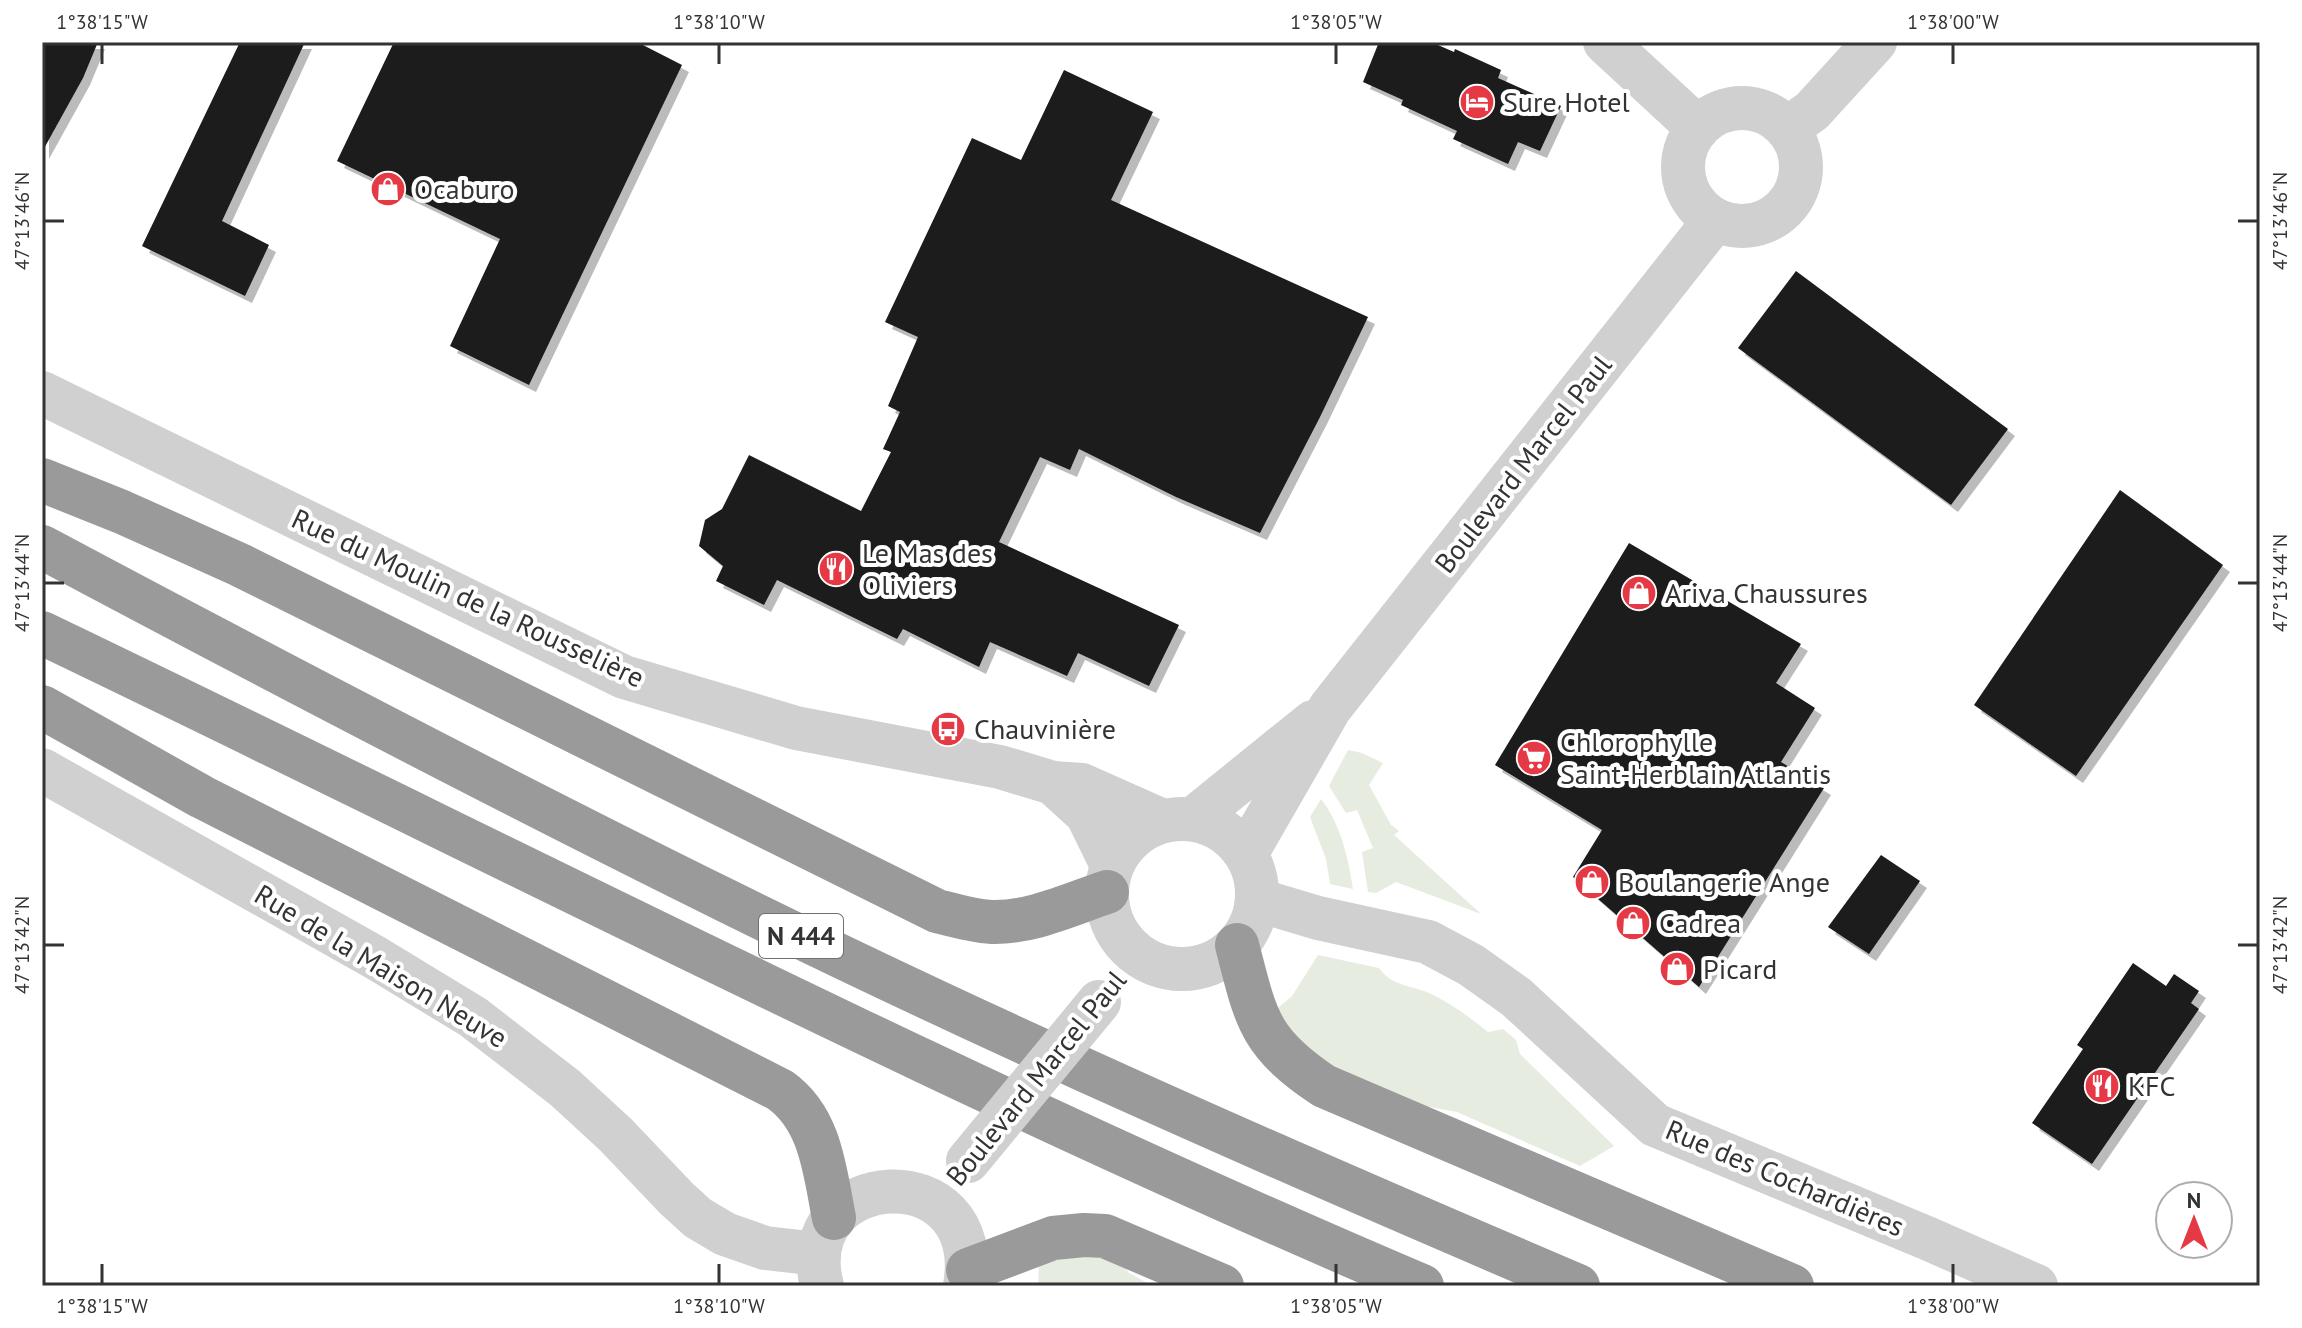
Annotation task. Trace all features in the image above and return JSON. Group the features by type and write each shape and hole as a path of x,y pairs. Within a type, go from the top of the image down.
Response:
{"highway":[{"path":"42,480 240,565 937,911 968,920 995,922 1046,912 1109,878"},
{"name":"N 444","path":"42,547 394,734 729,902 1177,1112 1578,1286"},
{"name":"N 444","path":"42,633 884,1043 1177,1179 1422,1286"},
{"path":"42,707 202,797 756,1075 780,1090 801,1109 816,1135 825,1253"},
{"path":"1237,945 1255,1010 1269,1039 1286,1059 1324,1086 1792,1286"},
{"path":"967,1278 1053,1238 1084,1235 1105,1236 1222,1286"}],"street":[{"path":"1605,42 1698,128"},
{"path":"1787,129 1812,111 1875,42"},
{"path":"1743,109 1767,114 1787,129 1799,151 1801,176 1784,209 1751,226 1715,220 1695,203 1684,178 1685,151 1698,128 1718,113 1743,109"},
{"name":"Boulevard Marcel Paul","path":"1246,854 1330,708 1715,220"},
{"name":"Rue du Moulin de la Rousselière","path":"42,393 624,677 796,728 1000,767 1053,783 1096,788 1178,820"},
{"name":"Boulevard Marcel Paul","path":"1178,820 1330,708"},
{"name":"Rue de la Maison Neuve","path":"42,770 376,958 473,1017 565,1088 616,1135 677,1199 711,1226 765,1248 825,1253"},
{"name":"Rue du Moulin de la Rousselière","path":"1053,783 1087,814 1109,878"},
{"path":"1178,820 1223,830 1246,854 1257,884 1258,900 1247,932 1237,945 1212,963 1197,968 1166,967 1138,955 1114,927 1109,878 1120,850 1147,827 1178,820"},
{"name":"Rue des Cochardières","path":"1258,900 1318,918 1428,942 1471,965 1516,997 1655,1125 2036,1286"},
{"name":"Boulevard Marcel Paul","path":"935,1202 1138,955"},
{"path":"825,1253 859,1197 889,1190 920,1194 945,1210 961,1231 968,1257 967,1278"}],"shaded area":[{"path":"1348,750 1383,763 1369,785 1391,825 1399,831 1394,835 1481,914 1396,882 1376,893 1368,892 1362,852 1373,848 1357,810 1346,813 1329,786"},
{"path":"1321,799 1343,842 1353,889 1330,884 1326,859 1310,817"},
{"path":"1318,955 1379,968 1395,982 1445,1001 1488,1032 1503,1029 1516,1040 1520,1054 1614,1146 1580,1166 1457,1112 1391,1100 1327,1072 1271,1014 1292,996"},
{"path":"1088,1255 1120,1261 1129,1273 1153,1286 1038,1286 1039,1262"}],"building":[{"path":"42,42 98,42 83,78 42,152"},
{"path":"240,42 305,42 222,221 269,245 245,296 142,246"},
{"path":"394,42 637,42 682,65 529,385 450,346 500,239 337,161"},
{"name":"Sure Hotel","path":"1379,42 1431,42 1454,52 1455,49 1501,70 1498,78 1561,106 1540,151 1518,142 1508,164 1453,139 1457,131 1401,105 1403,100 1363,82"},
{"path":"1064,70 1153,112 1111,200 1368,317 1260,533 1176,497 1079,449 1070,470 1040,457 999,542 1179,625 1149,686 1078,653 1067,676 990,642 979,667 903,629 897,639 777,580 764,605 716,581 723,566 699,546 705,520 722,509 749,455 861,511 891,452 883,449 900,412 888,406 918,337 885,322 972,138 1021,160"},
{"path":"1796,271 2008,429 1951,505 1738,348"},
{"path":"2120,490 2223,565 2076,776 1974,705"},
{"path":"1629,543 1801,644 1776,683 1815,708 1781,762 1824,788 1699,987 1573,877 1602,830 1495,765"},
{"path":"1881,855 1920,881 1869,954 1828,927"},
{"name":"KFC","path":"2133,963 2166,986 2174,974 2199,991 2191,1003 2199,1009 2092,1164 2032,1123 2083,1049 2077,1045"}],"place":[{"name":"Sure Hotel","path":"1477,102"},
{"name":"Ocaburo","path":"388,189"},
{"name":"Le Mas des Oliviers","path":"836,569"},
{"name":"Ariva Chaussures","path":"1639,593"},
{"name":"Chauvinière","path":"948,729"},
{"name":"Chlorophylle Saint-Herblain Atlantis","path":"1534,758"},
{"name":"Boulangerie Ange","path":"1592,882"},
{"name":"Cadrea","path":"1633,923"},
{"name":"Picard","path":"1677,969"},
{"name":"KFC","path":"2102,1086"}]}
